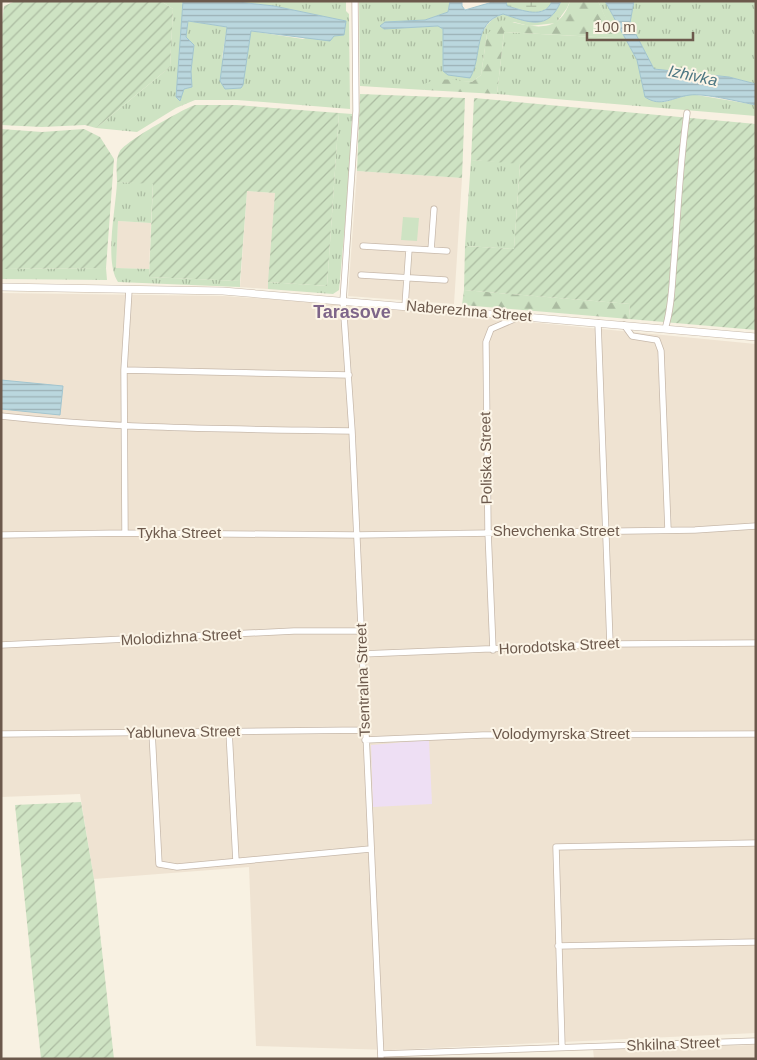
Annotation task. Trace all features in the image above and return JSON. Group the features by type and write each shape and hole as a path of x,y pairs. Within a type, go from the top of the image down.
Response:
{"street":[{"name":"Tsentralna Street","path":"355,1 356,91 354,169 343,301 352,431 381,1057"},
{"path":"666,329 670,308 680,166 687,113"},
{"path":"431,250 434,209"},
{"path":"363,246 447,251"},
{"path":"405,306 409,249"},
{"path":"361,276 445,280"},
{"name":"Naberezhna Street","path":"1,286 223,291 756,337"},
{"path":"125,533 124,370 128,290"},
{"name":"Poliska Street","path":"493,650 488,531 486,342 491,329 521,316"},
{"path":"598,323 610,644"},
{"path":"624,325 632,336 657,340 661,350 668,530"},
{"path":"124,370 349,375"},
{"path":"1,416 61,423 124,426 352,431"},
{"name":"Shevchenka Street","path":"356,534 668,530 756,526"},
{"name":"Tykha Street","path":"1,535 125,533 356,534"},
{"name":"Molodizhna Street","path":"1,645 294,632 361,631"},
{"name":"Horodotska Street","path":"362,654 610,644 756,643"},
{"name":"Yabluneva Street","path":"1,734 365,730"},
{"path":"152,732 159,864 177,867 370,849"},
{"path":"229,732 236,861"},
{"name":"Volodymyrska Street","path":"365,740 483,735 756,734"},
{"path":"562,1047 556,847 756,843"},
{"path":"558,946 756,942"},
{"name":"Shkilna Street","path":"381,1057 562,1047 756,1041"}],"shaded area":[{"path":"357,171 462,178 454,304 348,296"},
{"path":"247,191 275,193 268,289 240,287"},
{"path":"118,221 151,223 149,269 116,268"},
{"path":"1,293 223,296 341,304 756,344 756,1033 390,1050 256,1046 249,867 94,879 80,794 1,797"},
{"path":"429,740 432,804 373,807 371,745"},
{"path":"756,1045 756,1059 594,1059 593,1049"}],"green space":[{"path":"16,1 161,1 173,9 170,67 96,128 85,125 42,127 1,125 1,30 4,6"},
{"path":"161,1 183,1 176,97 184,89 192,87 191,71 194,45 186,37 188,21 227,27 222,58 241,88 250,31 303,39 345,21 274,6 229,1 346,1 346,11 349,14 350,109 237,100 195,100 176,108 137,132 96,128 170,67 173,9"},
{"path":"359,1 450,1 448,12 425,20 385,22 381,26 384,29 438,26 443,29 443,35 472,74 480,39 488,24 495,18 503,14 529,22 544,21 556,11 561,1 570,1 556,23 529,26 514,22 487,34 481,75 472,82 439,80 423,87 425,90 360,86"},
{"path":"506,1 552,1 549,7 544,10 532,12 507,6"},
{"path":"570,1 598,1 615,38 504,32 497,94 425,90 422,87 426,83 439,80 472,82 481,75 487,34 502,20 533,26 551,24 559,20"},
{"path":"598,1 605,1 637,60 652,101 665,102 691,94 756,105 756,116 497,94 504,32 614,38"},
{"path":"634,1 756,1 756,84 729,77 654,69 630,23"},
{"path":"360,94 465,98 462,178 357,171"},
{"path":"474,98 756,124 756,330 629,319 630,304 464,290 465,246 514,249 520,164 471,160"},
{"path":"195,105 236,105 339,113 327,286 268,282 275,193 247,191 240,281 149,277 153,184 117,182 117,158 124,146 143,133"},
{"path":"339,113 352,114 350,169 339,290 333,294 268,289 268,282 327,286"},
{"path":"1,129 42,132 84,129 100,137 114,159 106,268 1,269"},
{"path":"471,160 520,163 514,249 465,246"},
{"path":"117,182 153,183 151,223 118,221 116,268 149,269 149,277 240,281 240,287 118,282 114,273 111,248"},
{"path":"403,217 419,218 417,241 401,240"},
{"path":"106,268 107,280 1,279 1,269"},
{"path":"464,290 630,304 629,319 462,305"},
{"path":"81,802 94,879 114,1059 41,1059 15,805"}],"water":[{"path":"183,1 229,1 274,6 346,21 344,35 334,36 330,41 251,31 243,85 241,88 225,89 220,81 227,27 188,21 186,37 194,45 191,71 192,87 184,89 180,101 176,97"},
{"path":"450,1 462,1 462,6 465,10 496,1 506,1 507,6 539,12 549,7 552,1 561,1 556,11 544,21 529,22 503,14 493,18 482,32 474,69 470,78 448,75 443,71 443,29 438,26 384,29 380,26 385,22 425,20 448,12"},
{"name":"Izhivka","path":"605,1 634,1 630,23 654,69 729,77 756,84 756,105 713,96 690,95 662,102 656,102 645,97 637,60"},
{"path":"1,380 63,386 60,415 1,409"}],"district":[{"name":"Tarasove","path":"352,312"}]}
